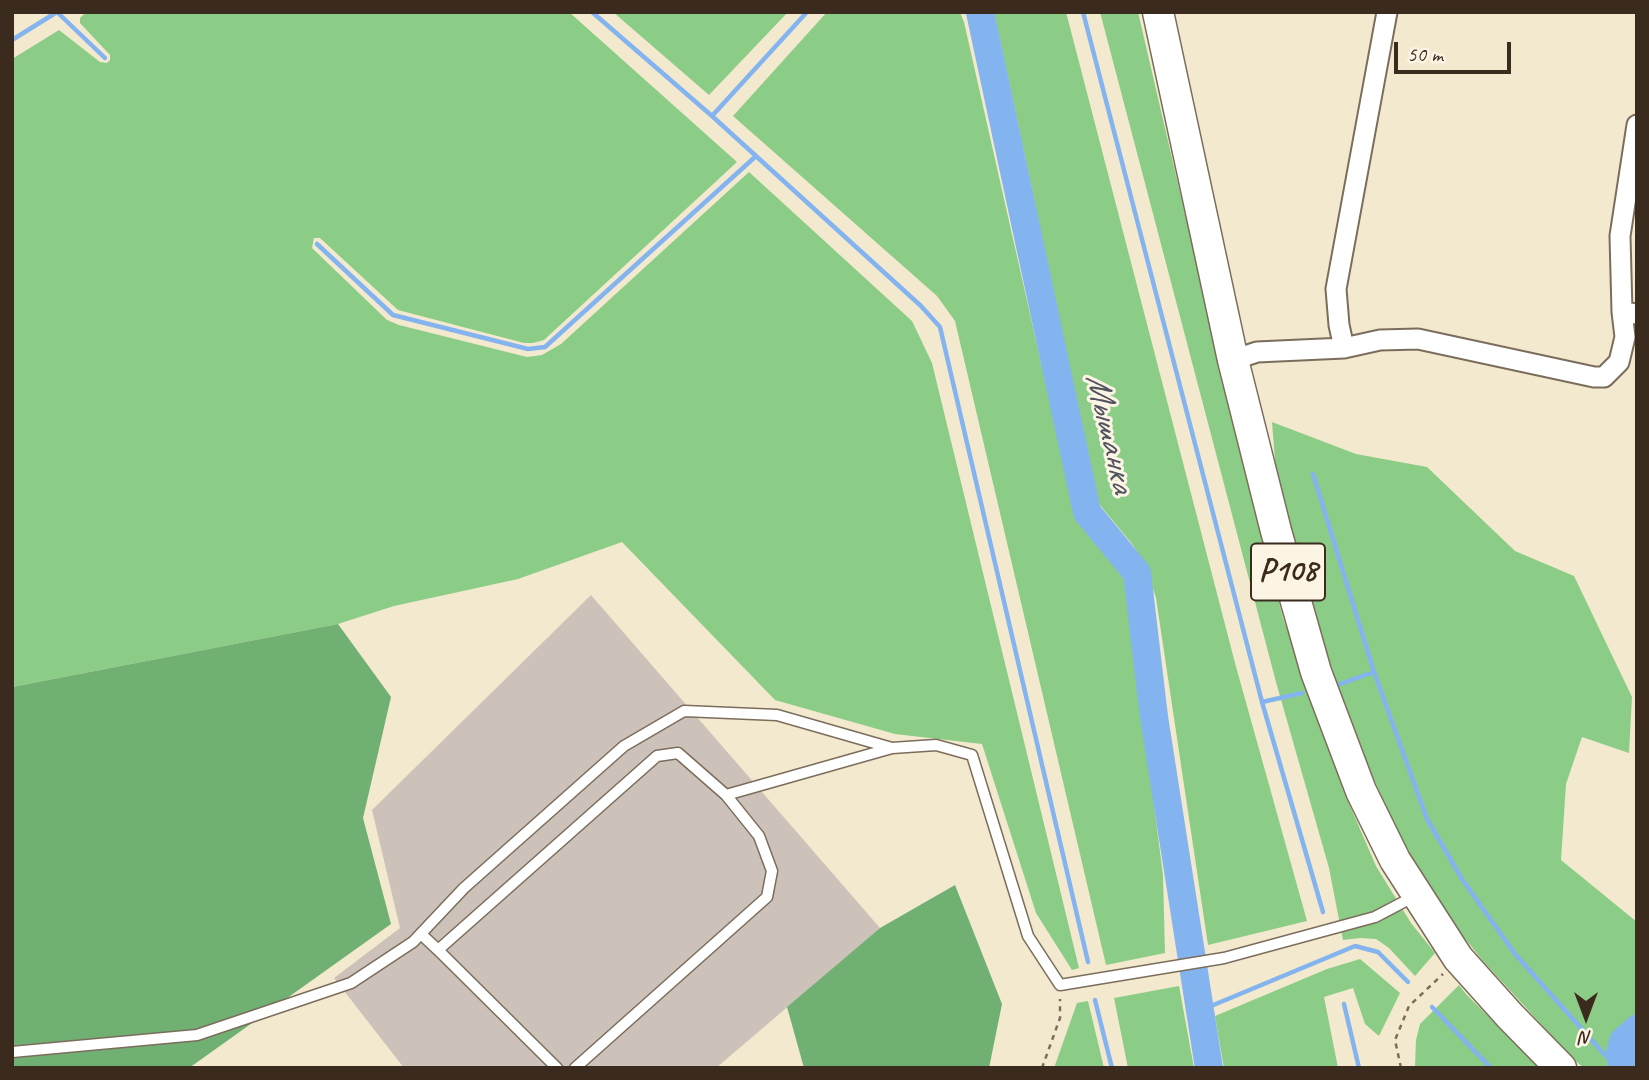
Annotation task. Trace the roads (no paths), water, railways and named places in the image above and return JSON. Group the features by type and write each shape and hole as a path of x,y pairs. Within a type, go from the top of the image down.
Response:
{"main road":[{"name":"Р108","path":"1158,12 1233,360 1276,531 1316,672 1361,792 1395,860 1458,958 1561,1068"}],"street":[{"path":"1344,348 1336,289 1387,12"},
{"path":"1233,360 1257,352 1344,348 1380,341 1418,339 1604,377 1619,362 1630,313 1620,236 1637,125"}],"lane":[{"path":"12,1052 197,1035 351,983 413,942 464,888 624,746 684,711 777,715 892,748"},
{"path":"726,795 892,748 936,745 972,755 1028,936 1059,985 1224,958 1375,917 1417,895"},
{"path":"438,950 657,756 678,753 726,795 759,836 772,871 767,897 575,1068"},
{"path":"421,934 557,1068"}],"water":[{"path":"1632,1015 1637,1015 1637,1068 1609,1068 1605,1055 1611,1033"}],"waterway":[{"path":"57,12 105,58"},
{"path":"12,40 57,12"},
{"path":"592,12 712,116 921,306 940,327 1088,962"},
{"path":"712,116 807,12"},
{"name":"Мышанка","path":"980,12 1087,512 1137,573 1154,717 1209,1068"},
{"path":"1083,12 1262,702 1323,912"},
{"path":"317,244 393,315 528,349 545,347 755,157"},
{"path":"1313,474 1374,672 1427,819 1462,879 1515,954 1605,1055"},
{"path":"1340,684 1374,672"},
{"path":"1262,702 1302,693"},
{"path":"1199,1011 1355,946 1378,952 1408,982"},
{"path":"1095,1000 1112,1068"},
{"path":"1344,1004 1359,1068"},
{"path":"1432,1007 1491,1068"}]}
